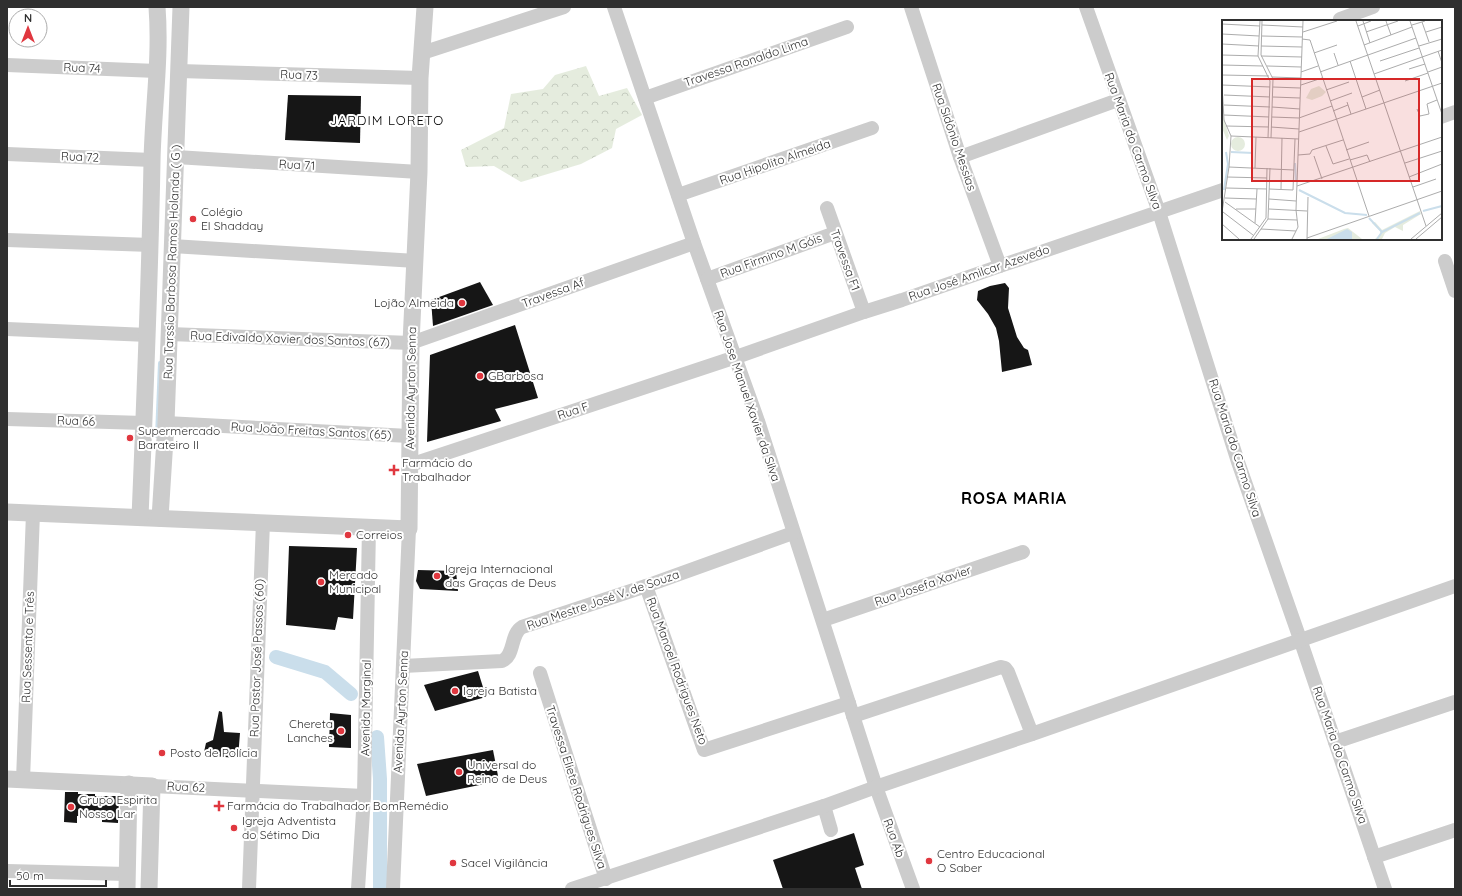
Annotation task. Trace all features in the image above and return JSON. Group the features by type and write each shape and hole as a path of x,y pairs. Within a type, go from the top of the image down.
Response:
{"street":[{"name":"Rua Tarssio Barbosa Ramos Holanda ( G )","path":"140,517 148,335 152,160 157,71 157,7"},
{"name":"Rua Tarssio Barbosa Ramos Holanda ( G )","path":"160,518 166,423 181,7"},
{"name":"Avenida Ayrton Senna","path":"393,889 409,529 411,343 416,261 420,78 425,7"},
{"path":"422,53 564,7"},
{"name":"Rua Jose Manuel Xavier da Silva","path":"614,7 694,243 758,421 876,787"},
{"name":"Rua Sidônio Messias","path":"910,7 960,157 1000,266"},
{"name":"Rua Maria do Carmo Silva","path":"1086,7 1159,212 1236,454 1336,742 1385,889"},
{"path":"1340,19 1373,7"},
{"name":"Travessa Ronaldo Lima","path":"645,98 847,27"},
{"name":"Rua 74","path":"7,66 157,71"},
{"name":"Rua 73","path":"179,71 420,78"},
{"path":"960,157 1118,100"},
{"path":"1442,117 1455,112"},
{"name":"Rua Hipolito Almeida","path":"678,195 872,128"},
{"name":"Rua 72","path":"7,154 152,160"},
{"name":"Rua 71","path":"176,157 419,172"},
{"name":"Rua José Amilcar Azevedo","path":"736,357 1222,190"},
{"path":"152,204 174,204"},
{"name":"Travessa F1","path":"827,208 864,312"},
{"name":"Rua Firmino M Góis","path":"707,279 835,233"},
{"path":"7,240 151,244"},
{"name":"Travessa Af","path":"411,343 694,243"},
{"path":"172,246 416,261"},
{"path":"1445,261 1455,291"},
{"path":"7,330 148,335"},
{"name":"Rua Edivaldo Xavier dos Santos (67)","path":"169,334 411,343"},
{"name":"Rua F","path":"410,465 736,357"},
{"name":"Rua 66","path":"7,419 144,423"},
{"name":"Rua João Freitas Santos (65)","path":"166,423 409,436"},
{"path":"7,512 409,529"},
{"name":"Rua Sessenta e Três","path":"15,780 33,513"},
{"name":"Rua Pastor José Passos (60)","path":"249,889 263,522"},
{"name":"Avenida Marginal","path":"358,889 364,796 369,527"},
{"name":"Rua Mestre José V. de Souza","path":"403,666 505,660 508,656 517,631 520,628 646,586 793,533"},
{"name":"Rua Josefa Xavier","path":"823,620 1023,552"},
{"name":"Rua Manoel Rodrigues Neto","path":"646,586 704,750 1001,667 1005,668 1008,672 1032,734"},
{"path":"572,889 824,806 1455,586"},
{"name":"Travessa Eliete Rodrigues Silva","path":"540,673 606,879"},
{"path":"1336,742 1455,702"},
{"name":"Rua 62","path":"15,780 129,784 364,796"},
{"path":"7,871 127,882 129,784"},
{"path":"149,889 152,786"},
{"name":"Rua Ab","path":"876,787 913,889"},
{"path":"824,806 831,830"},
{"path":"1374,857 1455,830"}],"green space":[{"path":"586,66 599,96 627,88 642,115 616,129 612,148 581,164 521,182 494,166 466,167 461,150 504,128 511,94 543,89 555,75"}],"building":[{"path":"288,95 361,96 360,143 285,140"},
{"name":"Lojão Almeida","path":"480,282 493,305 433,326 431,300"},
{"path":"1005,283 1009,288 1008,308 1017,337 1024,348 1028,350 1032,365 1002,372 999,341 996,328 988,314 977,300 978,291 990,286"},
{"name":"GBarbosa","path":"515,325 538,398 495,409 501,421 427,442 430,355"},
{"name":"Mercado Municipal","path":"289,546 357,548 353,619 338,617 335,630 286,625"},
{"name":"Igreja Internacional das Graças de Deus","path":"418,570 456,571 458,591 420,589 416,581"},
{"name":"Igreja Batista","path":"478,671 486,697 435,711 424,685"},
{"path":"219,711 222,712 224,732 240,733 238,758 211,756 204,752 206,743 213,740"},
{"name":"Chereta Lanches","path":"330,713 351,715 351,748 329,747"},
{"name":"Universal do Reino de Deus","path":"493,750 499,781 426,796 417,764"},
{"path":"65,792 95,794 95,796 119,796 118,823 102,822 102,818 77,816 77,823 64,822"},
{"path":"854,833 864,865 855,868 862,889 783,889 773,860"}],"waterway":[{"path":"157,436 160,363"},
{"path":"276,657 325,672 351,694"},
{"path":"377,737 380,779 380,889"}],"place":[{"name":"Colégio El Shadday","path":"193,219"},
{"name":"Lojão Almeida","path":"462,303"},
{"name":"GBarbosa","path":"480,376"},
{"name":"Supermercado Barateiro II","path":"130,438"},
{"name":"Farmácio do Trabalhador","path":"394,470"},
{"name":"Correios","path":"348,535"},
{"name":"Igreja Internacional das Graças de Deus","path":"437,576"},
{"name":"Mercado Municipal","path":"321,582"},
{"name":"Igreja Batista","path":"455,691"},
{"name":"Chereta Lanches","path":"341,731"},
{"name":"Posto de Polícia","path":"162,753"},
{"name":"Universal do Reino de Deus","path":"459,772"},
{"name":"Farmácia do Trabalhador BomRemédio","path":"219,806"},
{"name":"Grupo Espirita Nosso Lar","path":"71,807"},
{"name":"Igreja Adventista do Sétimo Dia","path":"234,828"},
{"name":"Centro Educacional O Saber","path":"929,861"},
{"name":"Sacel Vigilância","path":"453,863"}],"district":[{"name":"JARDIM LORETO","path":"387,120"},
{"name":"ROSA MARIA","path":"1014,498"}]}
